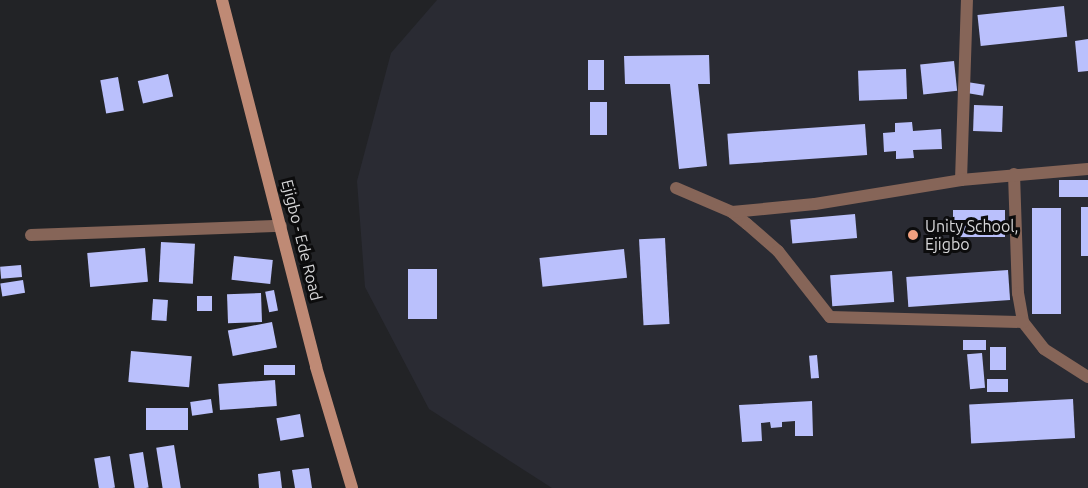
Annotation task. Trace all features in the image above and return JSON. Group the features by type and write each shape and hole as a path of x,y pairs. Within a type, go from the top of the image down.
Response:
{"main road":[{"name":"Ejigbo - Ede Road","path":"222,0 316,367 352,488"}],"street":[{"path":"961,180 967,0"},
{"path":"732,212 804,206 961,180 1088,169"},
{"path":"1014,174 1018,293 1023,322 1044,349 1088,377"},
{"path":"676,188 732,212 778,251 830,317 1023,322"},
{"path":"31,235 281,226"}],"shaded area":[{"path":"437,0 1088,0 1088,488 552,488 429,409 365,287 357,181 391,53"}],"building":[{"path":"1064,6 1067,37 981,46 977,15"},
{"path":"1088,39 1088,71 1078,72 1075,41"},
{"path":"709,55 710,84 698,84 707,166 679,169 670,84 625,84 624,56"},
{"path":"588,60 604,60 604,90 588,90"},
{"path":"954,61 957,91 923,94 920,65"},
{"path":"906,69 907,99 859,101 858,71"},
{"path":"168,74 173,96 143,103 138,81"},
{"path":"118,77 124,110 106,114 100,80"},
{"path":"967,82 985,85 983,96 965,93"},
{"path":"590,102 607,102 607,135 590,135"},
{"path":"974,105 1003,106 1002,132 973,131"},
{"path":"912,122 913,131 941,129 942,149 913,150 914,158 896,159 896,151 884,152 883,133 895,132 895,123"},
{"path":"865,124 867,155 729,165 727,134"},
{"path":"1059,180 1088,180 1088,197 1059,197"},
{"path":"1081,207 1088,207 1088,256 1081,256"},
{"path":"1032,208 1061,208 1061,314 1032,314"},
{"path":"953,210 1005,210 1005,237 953,237"},
{"path":"855,214 857,238 792,244 790,220"},
{"path":"665,238 670,324 644,325 639,239"},
{"path":"161,242 195,244 193,284 159,282"},
{"path":"145,248 148,282 90,287 87,253"},
{"path":"624,249 627,278 542,287 539,258"},
{"path":"234,256 273,260 270,284 231,280"},
{"path":"21,265 22,277 1,279 0,267"},
{"path":"408,269 437,269 437,319 408,319"},
{"path":"1008,270 1010,300 908,307 906,277"},
{"path":"892,271 894,302 832,306 830,275"},
{"path":"23,280 25,293 2,296 0,284"},
{"path":"274,290 278,311 269,312 265,292"},
{"path":"261,293 262,322 228,323 227,294"},
{"path":"197,296 212,296 212,311 197,311"},
{"path":"153,299 168,300 166,321 152,320"},
{"path":"272,322 277,348 233,356 228,331"},
{"path":"963,340 986,340 986,350 963,350"},
{"path":"990,347 1006,347 1006,370 990,370"},
{"path":"131,351 192,356 189,387 128,382"},
{"path":"982,353 985,388 970,389 967,354"},
{"path":"817,355 819,378 811,379 809,356"},
{"path":"264,365 295,365 295,375 264,375"},
{"path":"987,379 1008,379 1008,392 987,392"},
{"path":"275,380 277,406 220,410 218,384"},
{"path":"211,399 213,413 192,416 190,402"},
{"path":"1073,399 1075,438 971,443 969,404"},
{"path":"812,401 813,436 795,436 795,421 782,422 782,427 771,428 770,422 761,423 762,441 742,442 739,405"},
{"path":"146,408 188,408 188,430 146,430"},
{"path":"300,414 304,437 280,441 276,418"},
{"path":"174,445 181,488 163,488 156,448"},
{"path":"143,452 149,488 135,488 129,454"},
{"path":"110,456 115,488 99,488 94,459"},
{"path":"309,468 312,488 295,488 292,470"},
{"path":"280,471 282,488 259,488 258,474"}],"place":[{"name":"Unity School, Ejigbo","path":"913,235"}]}
